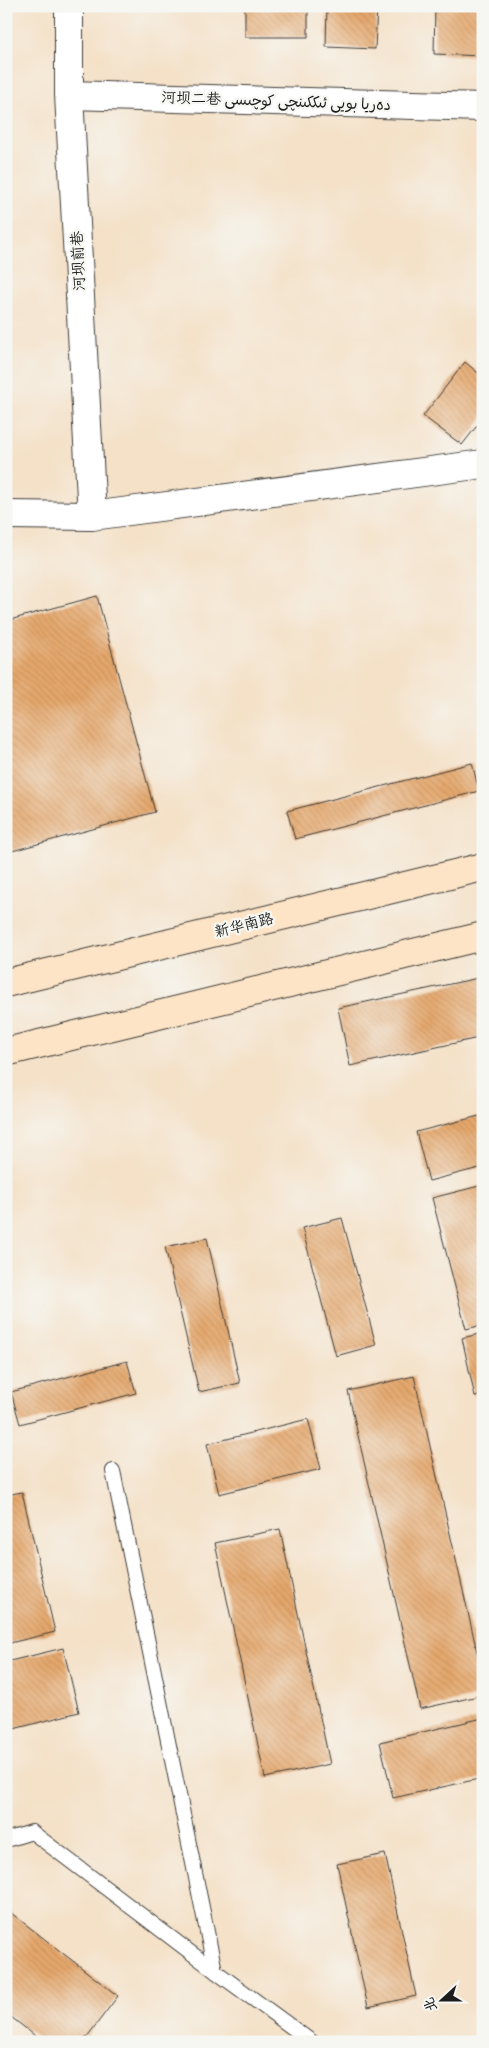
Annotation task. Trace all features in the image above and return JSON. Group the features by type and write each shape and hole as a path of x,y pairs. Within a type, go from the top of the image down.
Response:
{"main road":[{"name":"新华南路","path":"6,983 483,867"},
{"path":"6,1052 483,936"}],"street":[{"name":"河坝前巷","path":"69,6 70,95 92,516"},
{"name":"河坝二巷 دەريا بويى ئىككىنچى كوچىسى","path":"70,95 483,107"},
{"path":"6,515 92,516 483,464"}],"lane":[{"path":"113,1470 215,1971"},
{"path":"6,1840 32,1832 312,2042"}],"building":[{"path":"245,6 308,6 308,37 245,37"},
{"path":"327,6 377,6 375,49 326,47"},
{"path":"435,6 483,6 483,56 434,54"},
{"path":"465,362 483,377 483,418 462,445 423,416"},
{"path":"97,596 155,812 12,851 6,829 6,621"},
{"path":"472,763 479,791 295,839 287,811"},
{"path":"483,977 483,1037 350,1066 338,1008"},
{"path":"483,1115 483,1167 429,1181 416,1132"},
{"path":"483,1185 483,1325 466,1329 432,1198"},
{"path":"342,1218 376,1345 336,1356 302,1228"},
{"path":"207,1238 240,1383 199,1392 165,1247"},
{"path":"483,1333 483,1395 475,1397 462,1338"},
{"path":"127,1361 136,1393 20,1424 11,1392"},
{"path":"414,1376 483,1678 483,1695 420,1709 348,1391"},
{"path":"308,1419 321,1469 219,1494 207,1444"},
{"path":"22,1492 55,1632 10,1643 6,1625 6,1495"},
{"path":"280,1529 330,1764 265,1778 215,1543"},
{"path":"63,1648 79,1712 6,1731 6,1662"},
{"path":"483,1718 483,1778 393,1798 380,1742"},
{"path":"385,1854 416,1996 368,2007 337,1864"},
{"path":"11,1913 118,1996 83,2042 43,2042 6,2013 6,1920"}]}
